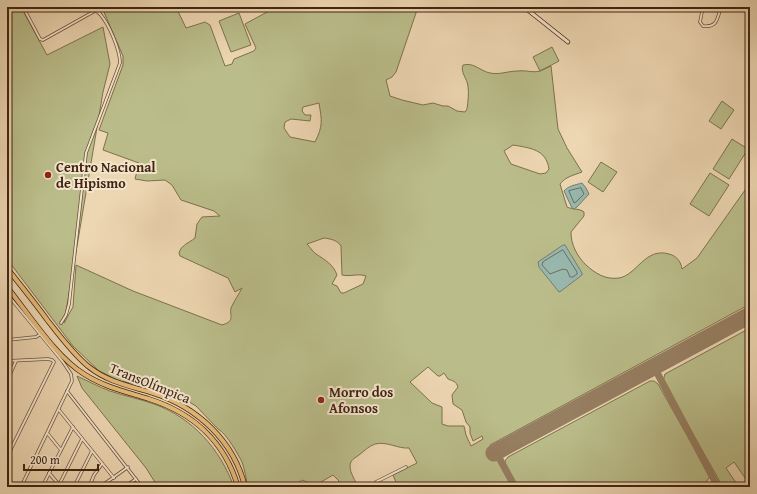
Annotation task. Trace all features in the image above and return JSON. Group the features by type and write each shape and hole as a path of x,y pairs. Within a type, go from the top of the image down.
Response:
{"highway":[{"name":"TransOlímpica","path":"7,268 71,350 89,367 122,385 173,401 206,423 217,434 233,456 239,468 244,487"},
{"name":"TransOlímpica","path":"7,287 57,350 82,373 93,380 174,408 201,426 226,456 238,487"}],"street":[{"path":"23,7 41,40 45,40 100,8"},
{"path":"61,323 67,312 69,304 86,153 120,63 119,52 115,42 100,14 93,7"},
{"path":"524,7 568,42"},
{"path":"703,7 700,22 706,27 713,26 715,24 721,7"},
{"path":"100,8 100,14"},
{"path":"7,294 60,359 71,374 72,381 48,434 21,487"},
{"path":"7,340 36,337 39,334"},
{"path":"7,361 48,359 52,360 54,363 7,457"},
{"path":"7,381 16,361"},
{"path":"67,391 128,467 142,487"},
{"path":"59,410 114,478"},
{"path":"42,487 73,427"},
{"path":"48,434 61,450"},
{"path":"49,473 59,486 82,438"},
{"path":"74,487 92,451"},
{"path":"89,487 94,475 102,464"},
{"path":"100,487 128,467"},
{"path":"372,487 376,482 406,467"},
{"path":"124,487 136,479"}],"green space":[{"path":"7,7 21,7 47,55 103,27 110,64 103,92 64,323 73,307 76,265 133,291 222,325 229,322 231,318 231,308 242,288 235,292 228,278 180,256 179,253 183,246 195,238 197,224 202,217 220,216 214,211 181,200 172,185 165,180 147,181 135,179 139,163 103,150 108,133 99,130 123,65 123,56 103,10 108,7 176,7 186,28 205,22 210,25 225,66 232,64 234,59 254,51 256,48 245,24 269,11 267,7 418,7 396,72 392,77 386,80 390,96 423,105 433,103 448,106 457,111 465,112 467,109 468,86 462,70 463,65 467,64 486,72 497,74 514,71 537,72 551,66 558,129 567,148 582,172 567,178 560,184 567,207 584,212 584,216 571,232 572,241 577,254 583,262 593,271 605,277 619,278 625,276 647,258 654,254 661,253 672,255 676,258 680,262 682,269 697,258 750,183 750,304 490,445 513,487 398,487 393,475 417,463 409,448 379,443 369,447 351,462 350,469 357,487 339,487 339,481 333,475 321,482 322,487 313,486 302,480 293,487 248,487 242,462 232,444 196,406 161,388 119,381 99,371 73,346 7,259","holes":["319,103 321,123 315,142 290,137 284,128 285,122 291,119 310,121 311,115 305,115 302,111 303,107","513,145 531,149 541,153 547,162 549,169 546,173 540,174 511,164 504,151","324,238 338,242 341,246 342,275 366,276 363,284 341,293 337,286 332,284 337,275 333,268 307,244","428,367 438,376 444,373 448,379 454,382 458,387 452,395 453,404 462,410 466,422 470,427 470,433 473,441 482,436 483,439 471,446 464,426 448,426 442,424 442,407 432,403 410,382"]},
{"path":"239,13 251,45 231,52 219,21"},
{"path":"552,47 559,61 540,71 533,57"},
{"path":"722,101 734,110 721,129 709,121"},
{"path":"732,139 748,149 729,179 713,169"},
{"path":"601,162 617,172 603,192 588,182"},
{"path":"710,173 729,185 709,216 690,204"},
{"path":"750,328 750,485 734,462 726,468 739,487 723,487 663,381 665,374"},
{"path":"77,376 110,391 154,404 168,410 193,426 213,448 228,473 234,487 158,487 146,468 82,388"},
{"path":"650,381 654,381 658,384 710,476 707,481 698,487 517,487 506,466 505,461 508,457"}],"water":[{"path":"582,183 589,194 574,209 572,208 564,191 570,187"},
{"path":"565,245 582,275 559,292 539,267 538,262"}],"taxiway":[{"path":"654,367 718,487"},
{"path":"496,452 515,487"}],"runway":[{"path":"494,453 750,315"}],"place":[{"name":"Centro Nacional de Hipismo","path":"48,175"},
{"name":"Morro dos Afonsos","path":"321,400"}]}
